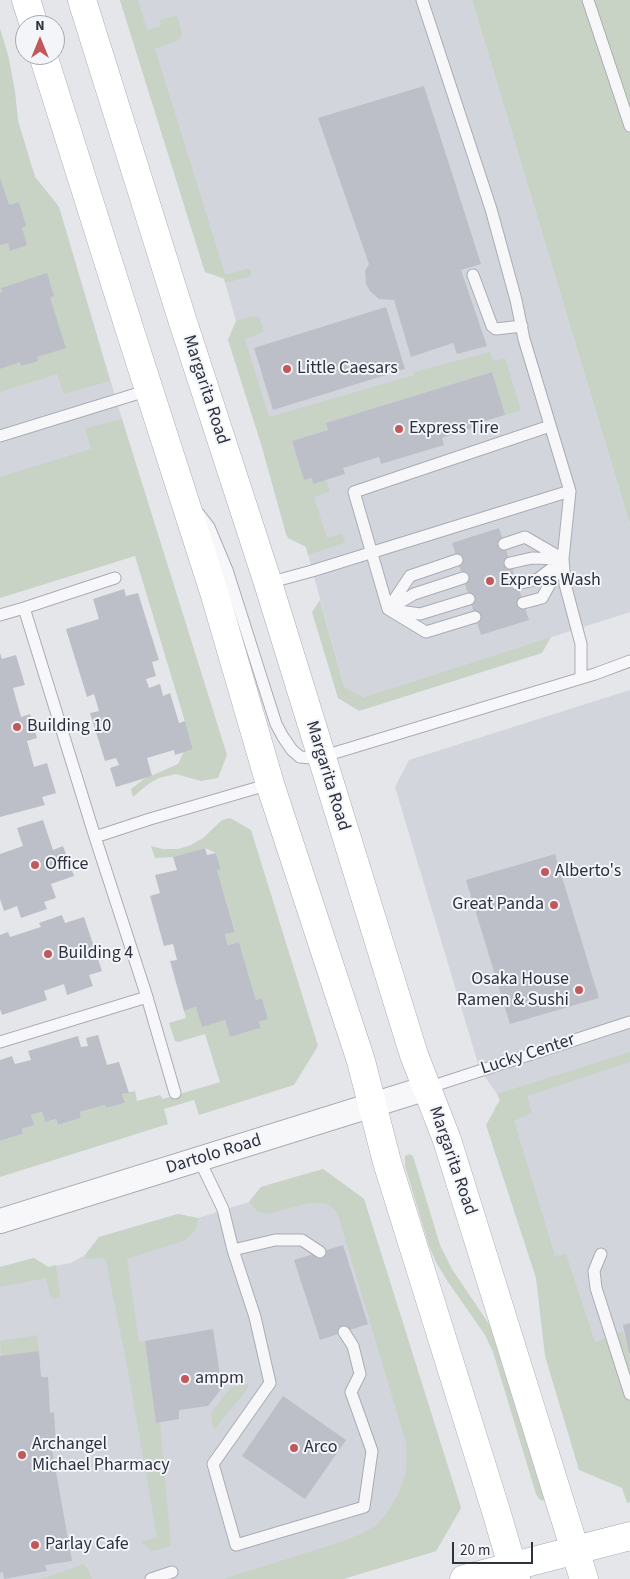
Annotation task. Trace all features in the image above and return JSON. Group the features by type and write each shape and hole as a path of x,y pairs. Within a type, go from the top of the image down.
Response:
{"main road":[{"path":"26,0 31,15"},
{"name":"Margarita Road","path":"82,0 179,310 268,583 414,1055 447,1140 584,1579"},
{"path":"46,65 215,595 270,784 361,1061 387,1162 514,1572"},
{"path":"464,1579 514,1572 576,1550 630,1536"}],"street":[{"name":"Dartolo Road","path":"0,1221 427,1088"}],"lane":[{"path":"422,0 491,209 550,426 570,491 564,559 565,584 580,644 580,677"},
{"path":"588,0 630,126"},
{"path":"473,275 492,326 496,329 522,326"},
{"path":"0,436 149,390"},
{"path":"476,618 426,632 388,609 354,492 550,426"},
{"path":"180,488 208,527 227,570 276,724 292,750 300,757 321,757 630,661"},
{"path":"268,583 570,491"},
{"path":"504,544 525,537 564,559"},
{"path":"510,563 532,558 564,559"},
{"path":"517,584 538,578 564,559"},
{"path":"523,603 542,598 564,559"},
{"path":"388,609 410,576 457,560"},
{"path":"0,615 115,578"},
{"path":"388,609 414,594 463,578"},
{"path":"388,609 420,614 469,599"},
{"path":"24,608 95,837 148,997 175,1093"},
{"path":"95,837 270,784"},
{"path":"0,1042 148,997"},
{"name":"Lucky Center","path":"427,1088 630,1022"},
{"path":"199,1159 223,1209 233,1250 255,1317 270,1383 213,1464 236,1545 364,1507 372,1450 351,1392 360,1374 353,1346 344,1332"},
{"path":"233,1250 275,1240 302,1240 320,1252"},
{"path":"601,1254 594,1271 596,1288 630,1394"},
{"path":"151,1579 172,1572"}],"shaded area":[{"path":"120,0 472,0 630,525 630,612 364,697 344,687 306,547 228,340 236,321 224,279 205,272"},
{"path":"120,0 138,0 147,30 161,26 160,20 177,15 182,35 180,39 155,49 225,274 248,269 251,270 251,276 225,283 224,278 205,272"},
{"path":"472,0 630,0 630,525"},
{"path":"0,29 8,55 18,121 35,177 59,207 135,463 0,503"},
{"path":"0,29 8,55 18,121 35,177 59,207 110,381 64,394 57,374 0,392"},
{"path":"252,316 259,317 264,332 245,339 269,417 414,375 414,372 490,352 493,361 505,358 521,410 505,415 491,372 326,423 328,430 292,441 304,480 312,478 313,483 326,479 330,492 314,497 327,538 342,534 345,541 344,543 308,555 306,547 288,538 286,534 261,444 228,340 236,321"},
{"path":"122,419 227,755 218,778 201,781 176,774 159,778 133,797 131,789 144,779 178,764 184,751 193,748 135,556 0,598 0,477 91,449 86,428"},
{"path":"320,600 344,687 364,697 551,637 542,653 359,711 338,698 312,612"},
{"path":"630,690 630,1446 494,1109 500,1100 480,1070 395,787 409,760"},
{"path":"230,818 251,830 318,1046 294,1085 199,1115 194,1100 164,1109 168,1124 0,1177 0,1141 23,1134 22,1129 33,1125 31,1115 42,1112 45,1122 56,1119 58,1125 81,1118 80,1112 105,1105 106,1108 125,1103 122,1094 135,1091 137,1101 160,1095 163,1099 220,1082 205,1034 178,1042 175,1041 169,1023 186,1018 184,1011 196,1007 225,1020 230,1037 261,1028 259,1022 268,1019 262,998 256,1000 239,942 228,945 225,934 235,931 217,870 221,868 216,853 205,848 173,857 155,858 151,846 163,849 178,849 191,845 203,838 222,820"},
{"path":"630,1052 630,1062 527,1096 532,1113 514,1121 555,1256 566,1254 595,1342 623,1332 630,1355 630,1502 627,1503 622,1488 579,1470 545,1356 536,1278 486,1125 500,1100 497,1094"},
{"path":"409,1154 413,1156 440,1245 452,1269 491,1327 546,1497 543,1501 536,1494 493,1352 485,1335 446,1279 429,1246 405,1166 405,1156"},
{"path":"323,1169 364,1199 461,1508 436,1551 343,1579 0,1579 0,1267 34,1258 48,1267 71,1263 85,1255 99,1237 178,1214 198,1218 249,1202 261,1187"},
{"path":"323,1169 364,1199 461,1508 436,1551 343,1579 223,1579 361,1534 375,1526 387,1513 398,1494 405,1476 406,1443 335,1210 323,1203 309,1203 267,1214 258,1212 249,1202 261,1187"},
{"path":"178,1214 198,1218 196,1229 189,1237 183,1241 127,1259 139,1342 145,1341 156,1423 160,1423 171,1546 152,1551 141,1542 157,1537 128,1371 106,1262 104,1258 86,1259 85,1255 99,1237"},
{"path":"34,1258 48,1267 56,1265 59,1298 53,1299 50,1296 46,1278 0,1287 0,1267"},
{"path":"37,1335 39,1351 1,1356 0,1341"},
{"path":"248,1384 248,1388 215,1429 211,1413 231,1387"},
{"path":"83,1564 88,1569 92,1579 38,1579 48,1577"}],"building":[{"path":"424,86 481,264 461,270 487,346 457,354 453,343 411,357 394,300 379,299 370,291 366,284 365,271 369,264 318,118"},
{"path":"0,178 9,205 19,202 26,226 22,228 27,245 10,251 8,243 0,245"},
{"path":"47,273 54,296 50,298 66,348 37,357 38,361 21,366 20,362 0,369 1,288"},
{"path":"386,307 405,369 273,410 254,348"},
{"name":"Express Tire","path":"492,372 505,415 475,424 476,427 442,438 444,445 381,464 379,457 343,468 345,474 313,484 312,478 304,480 292,441 328,430 326,423"},
{"name":"Express Wash","path":"499,528 529,620 481,635 452,543"},
{"path":"124,589 126,596 138,593 159,660 152,662 156,676 146,679 149,688 160,684 163,696 170,693 179,723 185,721 193,749 175,755 174,750 147,758 152,776 116,787 110,768 119,765 116,758 105,761 90,713 99,711 94,694 87,697 66,629 99,619 93,599"},
{"name":"Building 10","path":"0,653 2,659 16,655 25,685 13,688 21,717 30,714 37,738 27,741 34,767 47,763 56,793 42,797 45,805 0,817"},
{"name":"Office","path":"43,820 53,850 63,846 74,876 51,884 56,898 44,902 47,909 21,918 17,906 4,911 0,899 0,854 23,846 17,828"},
{"path":"205,848 207,855 216,853 221,869 217,870 235,932 225,934 228,945 239,942 256,1000 262,998 268,1019 259,1022 261,1028 230,1037 225,1020 202,1027 196,1007 184,1011 170,961 177,960 173,944 164,946 150,896 160,893 155,875 177,870 173,857"},
{"path":"555,854 599,998 510,1024 466,880"},
{"name":"Building 4","path":"62,915 65,923 84,917 102,971 89,975 93,986 67,995 64,984 44,991 47,1000 2,1015 0,1009 0,935 8,932 10,937 41,927 39,923"},
{"path":"98,1035 107,1065 119,1062 129,1093 122,1094 125,1103 106,1108 105,1105 80,1112 81,1118 58,1125 56,1119 45,1122 42,1112 31,1115 34,1125 22,1129 23,1134 0,1141 0,1060 12,1056 15,1064 31,1060 28,1051 78,1036 81,1047 88,1046 86,1038"},
{"path":"343,1245 368,1324 320,1340 294,1260"},
{"path":"630,1323 630,1353 629,1353 623,1325"},
{"name":"ampm","path":"213,1329 222,1388 208,1406 179,1410 179,1419 156,1423 145,1341"},
{"path":"39,1351 41,1377 48,1377 50,1413 54,1412 56,1443 51,1444 72,1561 45,1565 47,1571 4,1579 3,1572 0,1573 0,1356"},
{"name":"Arco","path":"283,1396 346,1440 305,1499 242,1456"}],"place":[{"name":"Little Caesars","path":"287,369"},
{"name":"Express Tire","path":"399,429"},
{"name":"Express Wash","path":"490,581"},
{"name":"Building 10","path":"17,727"},
{"name":"Office","path":"35,865"},
{"name":"Alberto's","path":"545,872"},
{"name":"Great Panda","path":"554,905"},
{"name":"Building 4","path":"48,954"},
{"name":"Osaka House Ramen & Sushi","path":"579,990"},
{"name":"ampm","path":"185,1379"},
{"name":"Arco","path":"294,1448"},
{"name":"Archangel Michael Pharmacy","path":"22,1455"},
{"name":"Parlay Cafe","path":"35,1545"}]}
